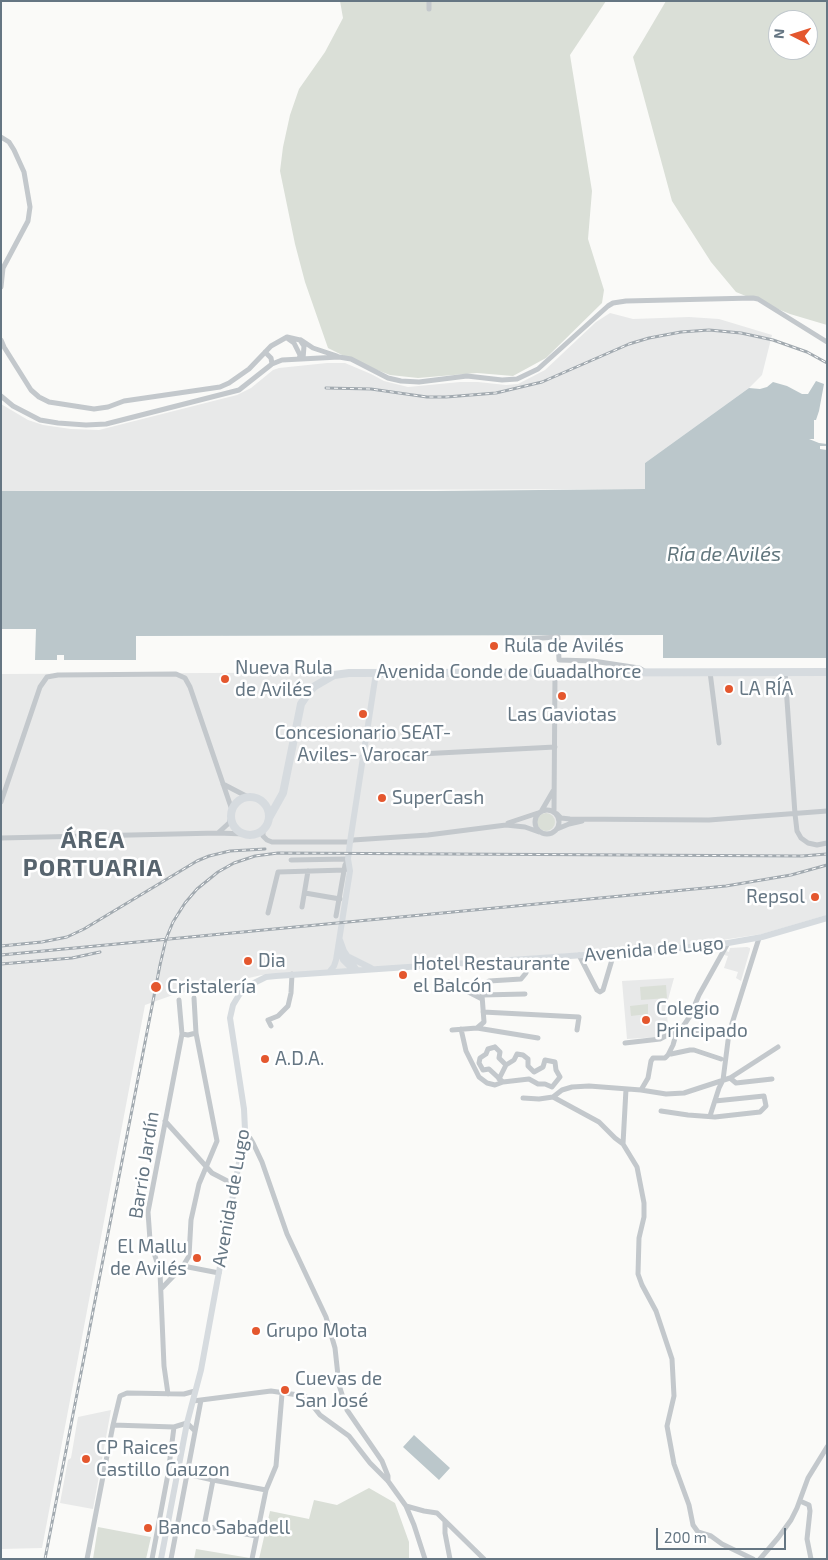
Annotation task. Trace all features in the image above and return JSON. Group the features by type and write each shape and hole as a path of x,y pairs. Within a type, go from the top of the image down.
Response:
{"highway":[{"name":"Avenida Conde de Guadalhorce","path":"269,818 285,786 301,704 315,686 334,675 349,672 827,672"},
{"path":"262,800 268,808 269,818 266,826 255,834 246,834 239,831 232,817 239,800 248,797 268,801 280,799"}],"main road":[{"path":"330,971 334,966 340,938 350,842 376,672"},
{"name":"Avenida de Lugo","path":"162,1559 187,1423 201,1370 244,1136 244,1109 230,1018 233,1005 238,996 248,986 266,977 292,974 672,949 728,943 759,938 827,918"},
{"path":"340,938 354,970"},
{"path":"340,938 343,960 354,970"},
{"path":"347,956 372,968"}],"street":[{"path":"429,1 429,9"},
{"path":"1,137 9,142 24,172 30,207 28,221 6,260 1,287"},
{"path":"1,340 31,390 39,397 49,402 94,409 108,407 124,401 229,384 249,369 271,346 287,337 300,340 313,348 351,360 388,378 401,381 419,382 467,376 502,380 517,379 538,369 608,306 618,302 635,300 753,298 827,342"},
{"path":"287,337 294,343 301,359"},
{"path":"300,340 304,346 301,359"},
{"path":"265,352 272,364"},
{"path":"1,396 13,406 40,420 77,424 106,424 234,392 272,364 282,360 339,357"},
{"path":"526,639 558,638 558,660 593,661 639,668 647,672"},
{"path":"710,672 719,743"},
{"path":"785,672 794,814 797,831 801,838 808,843 817,845 827,843"},
{"path":"555,673 553,791 555,813 559,822 557,829"},
{"path":"1,802 40,687 47,677 58,674 176,674 185,678 190,687 223,784 232,817 229,824 218,834"},
{"path":"362,757 554,747"},
{"path":"223,784 248,797"},
{"path":"539,832 534,821 553,791"},
{"path":"506,825 549,810 565,818 590,820 709,820 827,811"},
{"path":"263,830 263,836 272,842 350,842 353,840 428,835 506,825 525,827 546,834 569,824 590,820"},
{"path":"1,838 246,834"},
{"path":"291,860 348,859"},
{"path":"268,914 278,872 348,870 336,916"},
{"path":"302,907 308,871"},
{"path":"305,893 340,898"},
{"path":"710,1116 723,1080 728,1033 759,938"},
{"path":"641,1090 648,1078 651,1061 654,1058 665,1058 669,1053 678,1031 690,1016 699,995 728,943"},
{"path":"579,955 597,990 600,992 603,990 614,953"},
{"path":"477,1028 484,1022 483,986 489,981 521,979 526,973 525,959"},
{"path":"271,1026 268,1020 278,1016 288,1006 292,974"},
{"path":"449,982 482,997 525,994"},
{"path":"161,1290 183,1266 189,1256 191,1220 199,1184 217,1141 196,1033 194,998"},
{"name":"Barrio Jardín","path":"168,1394 164,1366 160,1272 150,1240 148,1212 182,1034 179,1000"},
{"path":"483,1012 579,1017 577,1030"},
{"path":"452,1030 477,1028 538,1038"},
{"path":"461,1029 466,1050 479,1077 487,1083 495,1085 501,1081 529,1079 538,1084 552,1087 560,1077 554,1062 546,1060 543,1067 534,1072 531,1080"},
{"path":"625,1043 660,1039 678,1031 728,1033"},
{"path":"182,1034 196,1033"},
{"path":"553,1098 562,1090 572,1087 590,1086 666,1094 684,1093 730,1078 778,1047"},
{"path":"501,1081 488,1069 483,1070 479,1063 480,1058 486,1054 488,1049 494,1048 500,1052 499,1058 506,1065"},
{"path":"669,1053 694,1050 721,1059"},
{"path":"501,1081 506,1065 514,1060 517,1054 523,1055 528,1059 528,1066 534,1072"},
{"path":"730,1078 736,1084 772,1079"},
{"path":"623,1144 626,1089"},
{"path":"661,1111 710,1116 760,1112 766,1106 764,1096 715,1101"},
{"path":"523,1098 553,1098 599,1122 623,1144 636,1167 644,1204 644,1217 639,1238 638,1274 642,1286 656,1311 672,1359 674,1396 667,1426 674,1464 689,1505 693,1525 698,1532 711,1536 722,1544 753,1559"},
{"path":"165,1121 212,1173 235,1185"},
{"path":"244,1136 250,1138 262,1162 287,1234 326,1317 335,1348 339,1385 347,1410 382,1461 388,1481"},
{"path":"183,1266 219,1273"},
{"path":"87,1559 120,1396 128,1393 184,1394 195,1391"},
{"path":"193,1401 271,1391 305,1396 320,1415 349,1436 388,1481 406,1506 425,1559"},
{"path":"252,1559 266,1490 276,1466 282,1394"},
{"path":"171,1559 201,1400"},
{"path":"113,1426 174,1428 187,1423 196,1431"},
{"path":"152,1559 168,1474 174,1428"},
{"path":"760,1559 784,1529 800,1501 808,1478 827,1447"},
{"path":"168,1474 177,1476 187,1474 266,1490"},
{"path":"213,1480 205,1521 209,1527 256,1536"},
{"path":"800,1501 809,1505 807,1539 811,1559"},
{"path":"406,1506 437,1513 484,1559"},
{"path":"445,1522 450,1559"}],"shaded area":[{"path":"340,1 606,1 570,55 592,191 588,239 604,290 602,303 546,358 513,376 477,373 418,378 390,375 356,362 328,348 305,282 280,171 290,115 299,89 325,52 343,18"},
{"path":"666,1 827,1 827,325 790,314 736,292 711,262 672,201 633,57"},
{"path":"610,313 633,319 689,317 719,319 772,335 762,375 749,388 645,463 645,489 1,491 1,404 28,420 43,425 99,430 237,395 251,388 273,370 279,368 345,363 384,381 408,387 460,382 518,384 545,370 596,322"},
{"path":"827,670 827,915 762,934 689,945 262,975 173,995 145,1005 42,1548 1,1549 1,674"},
{"path":"546,813 552,816 555,822 552,828 546,831 540,828 537,822 540,816"},
{"path":"747,947 750,950 741,981 736,978 738,972 724,968 728,956 724,955 726,951 729,952 730,948"},
{"name":"Colegio Principado","path":"674,978 666,1007 669,1033 659,1037 627,1039 622,981"},
{"path":"666,985 667,998 641,1000 640,987"},
{"path":"648,1004 648,1014 631,1016 630,1006"},
{"name":"CP Raices Castillo Gauzon","path":"111,1410 93,1509 60,1503 68,1460 71,1458 78,1417"},
{"path":"369,1488 395,1503 409,1542 409,1559 259,1559 270,1511 309,1519 314,1500 337,1505"},
{"path":"98,1527 151,1537 146,1559 93,1559"},
{"path":"196,1549 250,1558 194,1559"}],"water":[{"name":"Ría de Avilés","path":"816,381 824,384 819,411 816,420 814,420 814,439 809,439 827,444 827,446 820,446 820,449 827,450 827,658 663,658 663,635 136,636 136,660 64,660 64,655 57,655 57,660 35,660 36,629 1,629 1,491 645,489 645,463 749,388 760,389 767,387 773,382 787,386 802,394 808,394"},
{"path":"414,1435 450,1468 439,1480 403,1447"}],"railway":[{"path":"326,388 371,389 427,397 496,393 542,382 629,344 649,338 681,332 709,330 741,333 773,340 807,352 827,363"},
{"path":"1,946 42,942 67,937 84,929 197,861 230,851 265,849"},
{"path":"45,1559 160,965 166,939 173,922 197,889 218,872 234,863 255,856 278,853 802,856 827,854"},
{"path":"1,955 726,886 791,875 827,865"},
{"path":"1,964 72,958 100,952"}],"place":[{"name":"Rula de Avilés","path":"494,646"},
{"name":"Nueva Rula de Avilés","path":"225,679"},
{"name":"LA RÍA","path":"729,689"},
{"name":"Las Gaviotas","path":"562,696"},
{"name":"Concesionario SEAT- Aviles- Varocar","path":"363,714"},
{"name":"SuperCash","path":"382,798"},
{"name":"Repsol","path":"815,897"},
{"name":"Dia","path":"248,961"},
{"name":"Hotel Restaurante el Balcón","path":"403,975"},
{"name":"Cristalería","path":"156,987"},
{"name":"Colegio Principado","path":"646,1020"},
{"name":"A.D.A.","path":"265,1059"},
{"name":"El Mallu de Avilés","path":"197,1258"},
{"name":"Grupo Mota","path":"256,1331"},
{"name":"Cuevas de San José","path":"285,1390"},
{"name":"CP Raices Castillo Gauzon","path":"86,1459"},
{"name":"Banco Sabadell","path":"148,1528"}],"district":[{"name":"ÁREA PORTUARIA","path":"93,854"}]}
